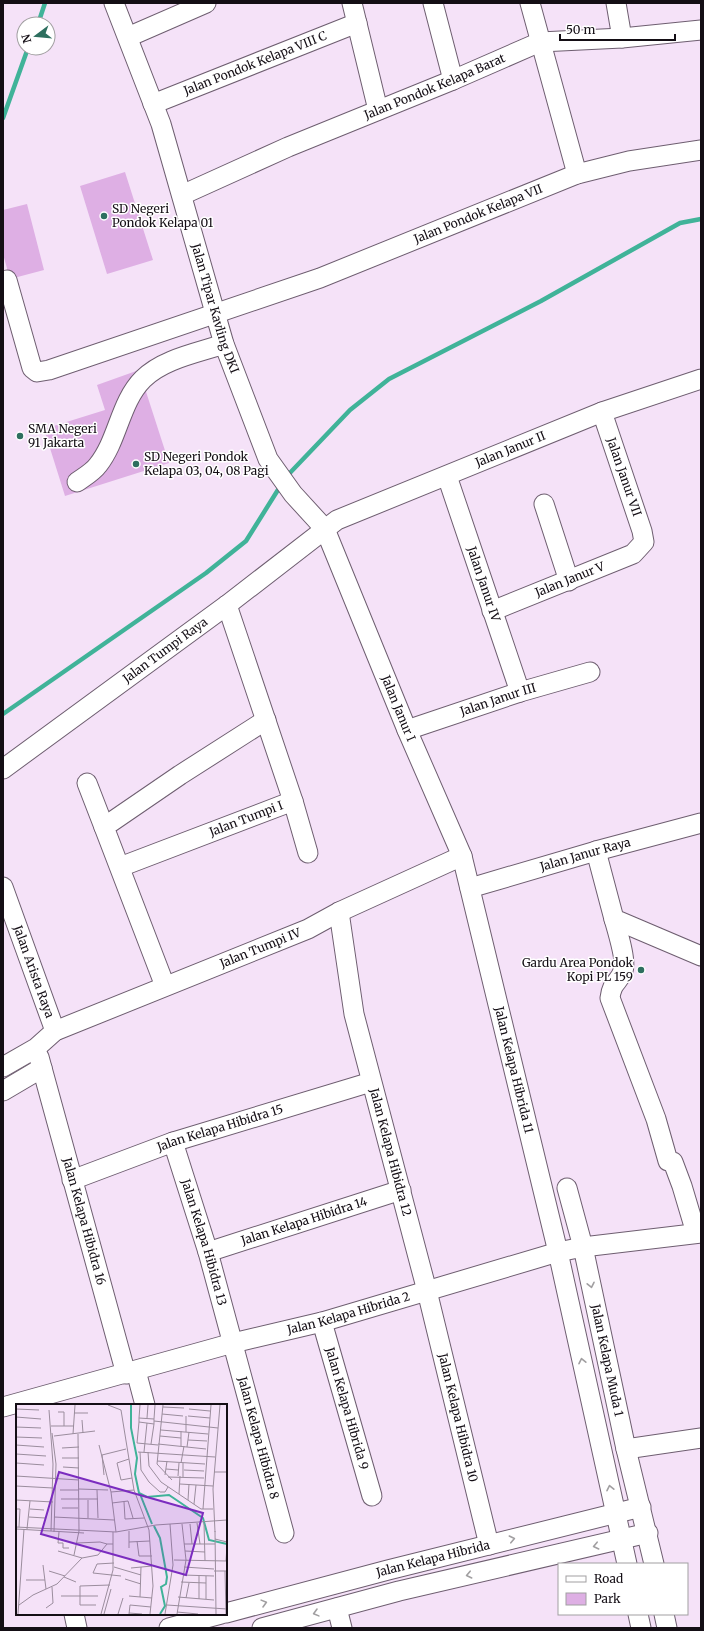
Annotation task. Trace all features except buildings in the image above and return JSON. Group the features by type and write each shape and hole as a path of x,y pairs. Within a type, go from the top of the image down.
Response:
{"street":[{"name":"Jalan Tipar Kavling DKI","path":"114,3 153,104 182,195 224,344 268,459 293,494 325,529"},
{"path":"128,37 206,3"},
{"path":"352,3 378,110"},
{"path":"433,3 453,80"},
{"path":"530,3 576,174"},
{"path":"616,3 622,38"},
{"name":"Jalan Pondok Kelapa VIII C","path":"153,104 357,23"},
{"name":"Jalan Pondok Kelapa Barat","path":"182,195 540,42 622,38 701,30"},
{"name":"Jalan Pondok Kelapa VII","path":"7,280 32,368 37,372 68,365 193,320 215,315 320,278 576,174 629,161 701,150"},
{"path":"77,482 97,467 105,456 132,392 144,378 163,364 224,344"},
{"name":"Jalan Janur II","path":"325,529 337,520 602,412 701,379"},
{"name":"Jalan Janur VII","path":"602,412 642,531 644,542"},
{"name":"Jalan Janur IV","path":"447,476 520,692"},
{"path":"544,504 569,581"},
{"name":"Jalan Tumpi Raya","path":"3,769 227,605 325,529"},
{"name":"Jalan Janur I","path":"325,529 407,730 462,856 470,888"},
{"name":"Jalan Janur V","path":"492,611 633,554 644,542"},
{"name":"Jalan Tumpi I","path":"120,867 293,801 227,605"},
{"name":"Jalan Janur III","path":"407,730 520,692 590,672"},
{"path":"104,827 180,774 266,720"},
{"path":"87,783 165,986"},
{"path":"293,801 308,853"},
{"name":"Jalan Janur Raya","path":"470,888 596,851 700,825"},
{"path":"596,851 624,962 624,970 611,987 610,998 656,1119 668,1162 673,1162 698,1233"},
{"name":"Jalan Tumpi IV","path":"55,1031 308,929 339,912 462,856"},
{"name":"Jalan Arista Raya","path":"3,887 55,1031 36,1048 3,1067"},
{"name":"Jalan Kelapa Hibrida 11","path":"470,888 558,1252"},
{"name":"Jalan Kelapa Hibidra 12","path":"339,912 354,1014 427,1291"},
{"path":"614,919 701,956"},
{"path":"3,1091 42,1068 36,1048"},
{"name":"Jalan Kelapa Hibidra 16","path":"42,1068 72,1180 131,1372 145,1404"},
{"name":"Jalan Kelapa Hibidra 15","path":"72,1180 173,1142 371,1082"},
{"name":"Jalan Kelapa Hibidra 13","path":"173,1142 208,1252 233,1343"},
{"name":"Jalan Kelapa Muda 1","path":"567,1188 583,1247 626,1449 648,1533 654,1563"},
{"name":"Jalan Kelapa Hibidra 14","path":"208,1252 401,1190"},
{"name":"Jalan Kelapa Hibrida 2","path":"19,1404 233,1343 322,1322 558,1252 583,1247 698,1233"},
{"name":"Jalan Kelapa Muda 1","path":"558,1252 627,1563"},
{"name":"Jalan Kelapa Hibidra 10","path":"427,1291 489,1545"},
{"name":"Jalan Kelapa Hibrida 9","path":"322,1322 372,1496"},
{"name":"Jalan Kelapa Hibidra 8","path":"233,1343 284,1533"},
{"name":"Jalan Kelapa Hibrida 2","path":"3,1407 16,1405"},
{"path":"626,1449 701,1438"},
{"name":"Jalan Kelapa Hibrida","path":"227,1613 641,1507"},
{"name":"Jalan Kelapa Hibrida","path":"262,1628 398,1591 648,1533"},
{"path":"337,1608 342,1628"},
{"path":"74,1615 77,1628"},
{"path":"168,1628 217,1615"},
{"path":"638,1615 641,1628"},
{"path":"664,1615 667,1628"}],"green space":[{"path":"125,172 153,260 107,274 80,186"},
{"path":"27,204 44,270 10,279 3,254 3,210"},
{"path":"139,370 169,463 65,496 44,429 105,410 97,385"}],"waterway":[{"path":"41,16 45,3"},
{"path":"3,118 25,56"},
{"path":"286,477 350,410 389,379 541,301 680,223 701,219"},
{"path":"3,714 206,573 246,541 281,485"}],"place":[{"name":"SD Negeri Pondok Kelapa 01","path":"104,216"},
{"name":"SMA Negeri 91 Jakarta","path":"20,436"},
{"name":"SD Negeri Pondok Kelapa 03, 04, 08 Pagi","path":"136,464"},
{"name":"Gardu Area Pondok Kopi PL 159","path":"641,970"}]}
